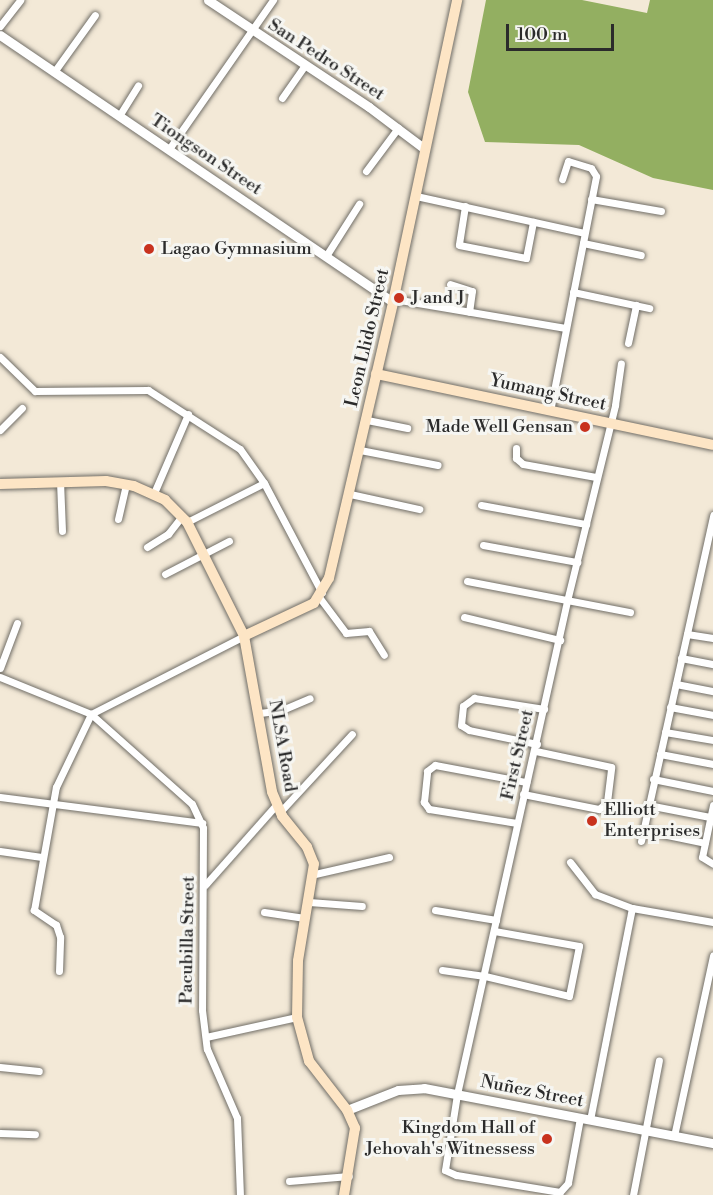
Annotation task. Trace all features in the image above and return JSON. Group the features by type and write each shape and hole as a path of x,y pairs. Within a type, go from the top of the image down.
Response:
{"main road":[{"name":"Leon Llido Street","path":"321,595 350,494 394,301 456,0"},
{"name":"Yumang Street","path":"376,374 713,445"},
{"name":"NLSA Road","path":"0,484 60,481 126,484 154,493 185,519 244,636 278,809 307,847 315,874 298,961 297,1017 309,1061 347,1110 355,1128 349,1176 344,1195"},
{"path":"244,636 321,595"}],"street":[{"path":"0,26 20,0"},
{"name":"San Pedro Street","path":"208,0 398,128 425,149"},
{"path":"169,149 273,0"},
{"path":"54,72 95,15"},
{"name":"Tiongson Street","path":"0,35 394,301"},
{"path":"282,98 305,65"},
{"path":"119,116 138,85"},
{"path":"366,171 398,128"},
{"path":"550,411 596,176 591,168 568,161 562,179"},
{"path":"416,196 584,233"},
{"path":"591,199 661,212"},
{"path":"326,256 359,204"},
{"path":"465,206 459,245 526,258 533,222"},
{"path":"583,243 641,255"},
{"path":"450,284 472,291 469,312"},
{"path":"573,292 649,308"},
{"path":"394,301 566,328"},
{"path":"628,343 636,305"},
{"path":"0,357 35,391 141,388 188,414 242,452 264,483 321,595 346,633 369,631 384,655"},
{"name":"First Street","path":"585,1119 568,1183 560,1192 446,1172 444,1166 457,1094 485,976 523,794 537,747 567,600 611,423 621,363"},
{"path":"0,430 22,408"},
{"path":"154,493 188,414"},
{"path":"367,420 407,428"},
{"path":"516,447 516,458 523,464 596,477"},
{"path":"360,450 438,465"},
{"path":"60,481 62,531"},
{"path":"147,547 168,534 185,519 264,483"},
{"path":"118,519 126,484"},
{"path":"350,494 419,509"},
{"path":"481,505 586,524"},
{"path":"641,842 653,779 713,515"},
{"path":"165,574 229,541"},
{"path":"483,545 577,562"},
{"path":"703,559 713,561"},
{"path":"467,581 630,612"},
{"path":"464,617 560,640"},
{"path":"0,668 17,623"},
{"path":"687,634 713,638"},
{"path":"59,971 60,937 56,925 34,910 52,802 61,774 91,714 244,636"},
{"path":"681,658 713,664"},
{"path":"0,677 91,714 192,804 202,823"},
{"path":"676,684 713,690"},
{"path":"260,713 282,710 310,698"},
{"path":"523,794 599,810 607,802 611,767 468,730 460,720 463,706 474,698 544,709"},
{"path":"670,707 713,715"},
{"path":"665,732 713,740"},
{"path":"205,885 352,734"},
{"path":"660,754 713,764"},
{"path":"517,823 426,807 428,771 435,765 526,783"},
{"path":"653,779 713,791"},
{"path":"0,797 202,823"},
{"path":"648,805 710,817"},
{"path":"713,805 702,861 713,864"},
{"name":"Pacubilla Street","path":"202,823 205,885 200,963 206,1037 210,1056 237,1118 240,1195"},
{"path":"643,830 705,843"},
{"path":"0,851 42,857"},
{"path":"315,874 389,857"},
{"path":"570,862 588,889 632,908 713,922"},
{"path":"309,902 362,906"},
{"path":"585,1119 632,908"},
{"path":"435,910 496,920"},
{"path":"264,912 305,918"},
{"path":"442,970 485,976 569,996 579,946 494,931"},
{"path":"674,1136 711,974 713,955"},
{"path":"206,1037 297,1017"},
{"path":"633,1195 643,1130 659,1060"},
{"path":"0,1067 39,1071"},
{"name":"Nuñez Street","path":"347,1110 407,1088 457,1094 713,1143"},
{"path":"0,1133 35,1134"},
{"path":"289,1181 349,1176"}],"green space":[{"path":"486,0 582,0 647,13 650,0 713,0 713,190 653,178 579,145 485,142 468,92"}],"place":[{"name":"Lagao Gymnasium","path":"149,249"},
{"name":"J and J","path":"399,298"},
{"name":"Made Well Gensan","path":"585,427"},
{"name":"Elliott Enterprises","path":"592,821"},
{"name":"Kingdom Hall of Jehovah's Witnessess","path":"547,1139"}]}
